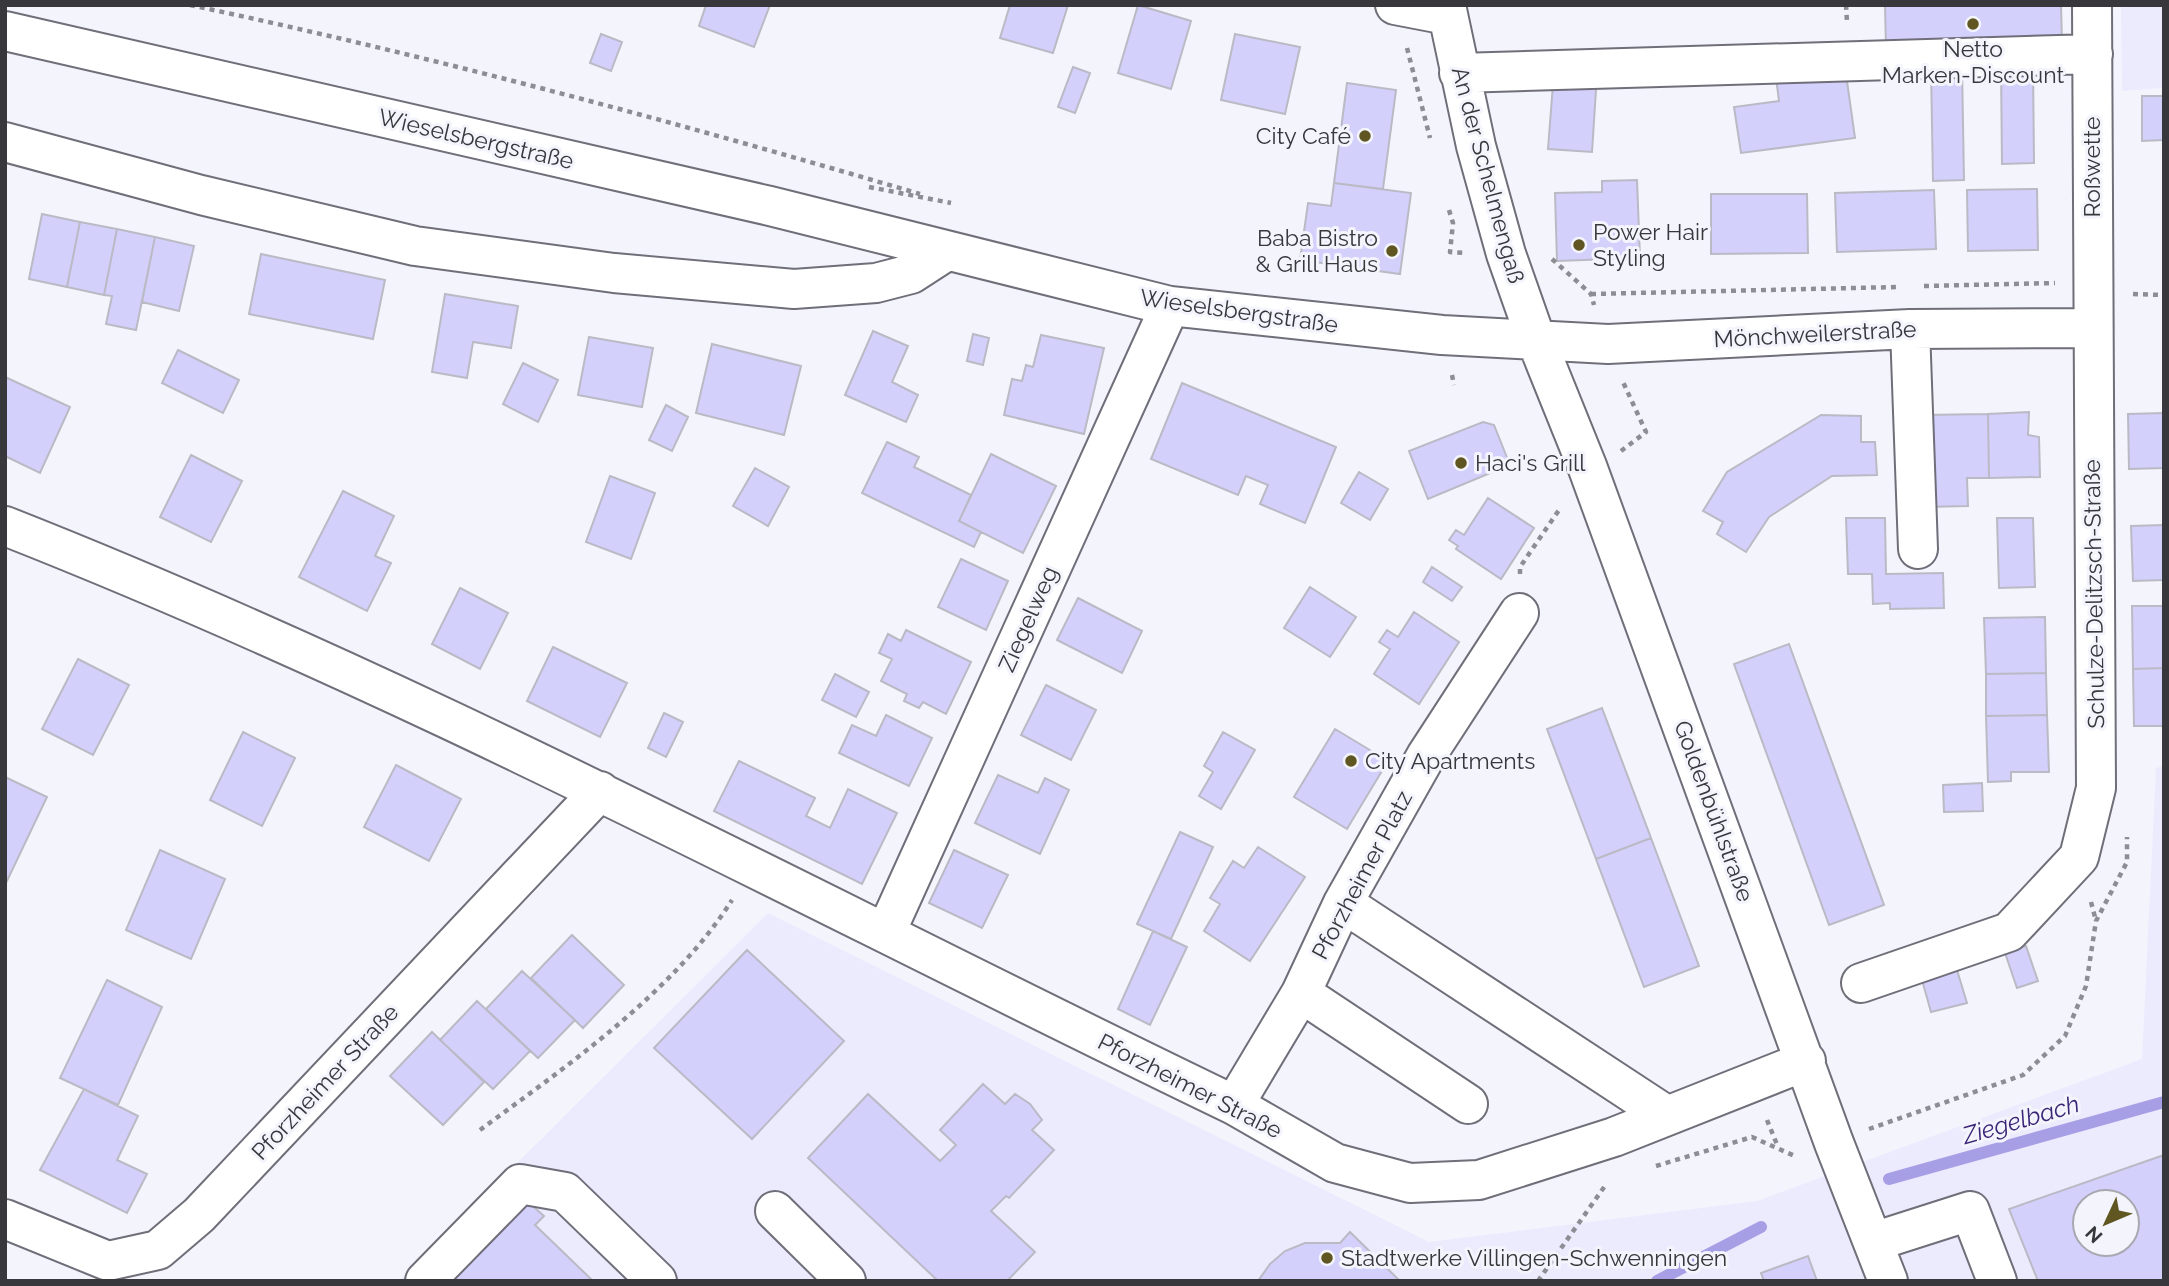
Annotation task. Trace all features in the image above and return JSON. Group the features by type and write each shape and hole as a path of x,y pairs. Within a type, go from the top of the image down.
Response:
{"street":[{"name":"Roßwette","path":"2092,5 2093,328"},
{"path":"1400,23 1446,10"},
{"name":"An der Schelmengaß","path":"1446,10 1459,73 1506,254 1537,342"},
{"name":"Wieselsbergstraße","path":"5,31 770,206 945,252 1170,306 1442,335 1537,342"},
{"path":"1459,73 2092,54"},
{"path":"5,142 201,195 415,246 614,273 794,289 876,283 911,274 945,252"},
{"name":"Ziegelweg","path":"886,932 1170,306"},
{"name":"Mönchweilerstraße","path":"1537,342 1608,344 1910,329 2093,328"},
{"name":"Schulze-Delitzsch-Straße","path":"1861,984 2009,932 2079,857 2096,788 2093,328"},
{"path":"1910,329 1918,549"},
{"name":"Goldenbühlstraße","path":"1537,342 1587,466 1888,1281"},
{"name":"Pforzheimer Straße","path":"5,526 179,595 600,791 1234,1105 1335,1163 1410,1183 1491,1177 1614,1137 1806,1061"},
{"name":"Pforzheimer Platz","path":"1234,1105 1301,993 1343,903 1426,757 1519,613"},
{"name":"Pforzheimer Straße","path":"5,1219 108,1261 158,1250 199,1215 600,791"},
{"path":"1343,903 1666,1115"},
{"path":"1301,993 1468,1104"},
{"path":"425,1281 520,1184 565,1192 657,1281"},
{"path":"1873,1242 1970,1211 1997,1281"},
{"path":"775,1212 846,1281"}],"path":[{"path":"191,5 319,32 704,130 951,203"},
{"path":"1400,23 1432,145"},
{"path":"1446,197 1452,223 1450,253"},
{"path":"1545,253 1591,294 1905,286"},
{"path":"1919,286 2056,283"},
{"path":"2135,294 2164,295"},
{"path":"1519,613 1520,567 1559,510"},
{"path":"480,1130 601,1041 711,933 753,867"},
{"path":"1869,1129 2023,1075 2065,1035 2086,986"},
{"path":"1769,1126 1778,1148"},
{"path":"1648,1169 1752,1138 1798,1157"},
{"path":"1538,1281 1608,1181"}],"shaded area":[{"path":"2121,5 2164,5 2164,88 2122,91"},
{"path":"2164,766 2164,1281 399,1281 768,913 1429,1242 1757,1201 2142,1059 2156,768"}],"building":[{"path":"706,5 770,5 754,47 699,26"},
{"path":"1010,5 1068,5 1053,53 1000,38"},
{"path":"1138,5 1191,21 1171,89 1118,73"},
{"name":"Netto Marken-Discount","path":"1885,5 2061,5 2062,44 1886,48"},
{"path":"601,34 622,42 611,71 590,63"},
{"path":"1235,34 1300,47 1285,114 1221,100"},
{"path":"2033,65 2034,163 2002,164 2001,66"},
{"path":"1073,67 1090,73 1075,113 1058,107"},
{"path":"1845,67 1855,138 1741,153 1734,107 1779,101 1775,70"},
{"path":"1962,67 1964,180 1933,181 1931,68"},
{"path":"1554,71 1597,74 1592,152 1548,149"},
{"name":"City Café","path":"1347,83 1396,90 1383,189 1334,183"},
{"path":"2142,96 2164,96 2164,140 2142,141"},
{"path":"1637,180 1640,258 1557,261 1555,193 1602,192 1602,181"},
{"path":"1334,183 1411,193 1400,274 1300,260 1308,203 1331,206"},
{"path":"2037,189 2038,250 1968,251 1967,190"},
{"path":"1934,190 1936,249 1837,252 1835,193"},
{"path":"1711,194 1807,194 1808,253 1711,254"},
{"path":"42,214 80,222 67,287 29,279"},
{"path":"80,222 117,229 104,295 67,287"},
{"path":"117,229 155,237 136,330 106,324 112,296 104,295"},
{"path":"155,237 194,246 179,311 142,302"},
{"path":"261,254 385,280 373,339 249,314"},
{"path":"445,294 518,306 511,348 473,342 467,378 432,372"},
{"path":"873,331 908,346 892,382 918,395 906,422 845,395"},
{"path":"973,334 989,338 983,365 967,361"},
{"path":"1041,335 1104,348 1084,434 1004,415 1012,379 1022,381 1026,365 1033,367"},
{"path":"589,337 653,348 642,407 578,395"},
{"path":"712,344 801,366 784,435 696,413"},
{"path":"178,350 239,380 223,413 162,383"},
{"path":"523,363 558,380 538,422 503,404"},
{"path":"5,377 70,407 40,473 5,456"},
{"path":"1182,383 1336,447 1305,523 1260,504 1268,485 1246,476 1238,495 1151,459"},
{"path":"666,405 688,417 672,451 649,440"},
{"path":"2029,412 2028,435 2039,437 2040,477 1989,478 1988,414"},
{"path":"2164,413 2164,468 2129,469 2128,414"},
{"path":"1988,414 1989,478 1967,478 1968,506 1925,507 1923,415"},
{"path":"1821,415 1861,416 1861,442 1875,442 1877,475 1832,476 1769,517 1746,552 1717,534 1723,522 1703,511 1727,472"},
{"name":"Haci's Grill","path":"1483,422 1494,425 1508,460 1507,466 1428,499 1409,451"},
{"path":"887,442 919,457 914,467 971,495 959,521 981,532 974,547 862,493"},
{"path":"991,454 1056,486 1023,553 959,521"},
{"path":"191,455 242,481 211,542 160,517"},
{"path":"755,468 789,487 768,526 733,506"},
{"path":"1359,472 1388,489 1370,520 1341,503"},
{"path":"610,476 655,493 631,559 586,542"},
{"path":"343,491 394,516 375,556 391,563 367,611 299,577"},
{"path":"1488,498 1534,528 1501,579 1456,549 1458,546 1449,540 1456,530 1464,535"},
{"path":"1846,518 1885,518 1886,574 1943,573 1944,608 1890,609 1890,603 1873,604 1872,574 1848,574"},
{"path":"1997,518 2033,518 2035,587 1999,588"},
{"path":"2164,525 2164,580 2133,581 2131,526"},
{"path":"961,559 1008,581 986,630 938,607"},
{"path":"1432,567 1462,587 1452,601 1423,582"},
{"path":"1310,587 1356,617 1330,657 1284,628"},
{"path":"460,588 508,613 480,669 432,644"},
{"path":"1078,598 1142,631 1122,673 1057,640"},
{"path":"2132,606 2164,606 2164,668 2133,669"},
{"path":"1414,612 1459,642 1419,704 1374,674 1390,649 1379,642 1387,630 1398,637"},
{"path":"2045,617 2046,673 1986,674 1984,618"},
{"path":"906,630 971,662 946,714 923,702 919,708 904,701 907,694 881,681 892,659 879,653 888,634 901,641"},
{"path":"1789,644 1884,905 1829,925 1734,664"},
{"path":"553,647 627,683 600,737 527,701"},
{"path":"78,659 129,685 93,755 42,729"},
{"path":"2164,668 2164,726 2134,726 2133,669"},
{"path":"2046,673 2047,715 1986,716 1986,674"},
{"path":"835,674 869,692 856,717 822,700"},
{"path":"1046,685 1096,710 1071,760 1021,735"},
{"path":"1602,708 1651,838 1596,859 1547,729"},
{"path":"664,713 683,722 666,757 648,748"},
{"path":"886,715 932,738 909,786 839,753 852,725 876,736"},
{"path":"2047,715 2049,772 2011,772 2011,781 1988,782 1986,716"},
{"path":"1335,729 1388,761 1347,829 1294,797"},
{"path":"243,732 295,758 262,826 210,800"},
{"path":"1223,732 1255,750 1221,809 1199,796 1213,772 1204,766"},
{"path":"739,761 815,798 806,816 830,828 848,789 897,813 862,884 714,811"},
{"path":"396,765 461,799 429,861 364,827"},
{"path":"998,775 1038,793 1045,778 1069,790 1040,854 975,823"},
{"path":"5,777 47,797 6,883 5,883"},
{"path":"1982,783 1983,811 1944,812 1943,785"},
{"path":"1180,832 1213,847 1171,939 1137,924"},
{"path":"1651,838 1699,966 1644,987 1596,859"},
{"path":"1258,847 1305,877 1250,961 1204,931 1220,904 1210,898 1233,861 1244,868"},
{"path":"160,850 225,879 191,959 126,930"},
{"path":"954,850 1008,875 982,928 929,903"},
{"path":"1153,931 1187,947 1150,1025 1118,1009"},
{"path":"572,935 624,985 583,1028 531,978"},
{"path":"2026,946 2038,981 2017,988 2005,953"},
{"path":"747,950 844,1041 752,1139 654,1048"},
{"path":"1957,970 1967,1003 1931,1012 1922,980"},
{"path":"522,971 575,1020 538,1058 486,1009"},
{"path":"107,980 162,1007 118,1105 60,1078"},
{"path":"477,1001 530,1051 493,1089 440,1040"},
{"path":"432,1032 484,1082 443,1125 390,1076"},
{"path":"983,1084 1005,1104 1015,1094 1030,1104 1042,1120 1032,1130 1054,1150 1009,1198 1006,1196 991,1211 1035,1252 1007,1281 938,1281 808,1158 868,1094 940,1161 956,1145 940,1130"},
{"path":"84,1089 138,1116 117,1160 147,1174 127,1213 40,1170"},
{"path":"2164,1155 2164,1281 2038,1281 2009,1209"},
{"path":"528,1202 544,1216 535,1225 593,1281 449,1281"},
{"name":"Stadtwerke Villingen-Schwenningen","path":"1350,1232 1400,1281 1258,1281 1270,1264 1285,1251 1305,1243 1340,1243"},
{"path":"1808,1256 1817,1281 1764,1281 1761,1273"}],"waterway":[{"name":"Ziegelbach","path":"1889,1179 2164,1102"},
{"name":"Ziegelbach","path":"1657,1281 1761,1227"}],"place":[{"name":"Netto Marken-Discount","path":"1973,24"},
{"name":"City Café","path":"1365,136"},
{"name":"Power Hair Styling","path":"1579,245"},
{"name":"Baba Bistro & Grill Haus","path":"1392,251"},
{"name":"Haci's Grill","path":"1461,463"},
{"name":"City Apartments","path":"1351,761"},
{"name":"Stadtwerke Villingen-Schwenningen","path":"1327,1258"}]}
